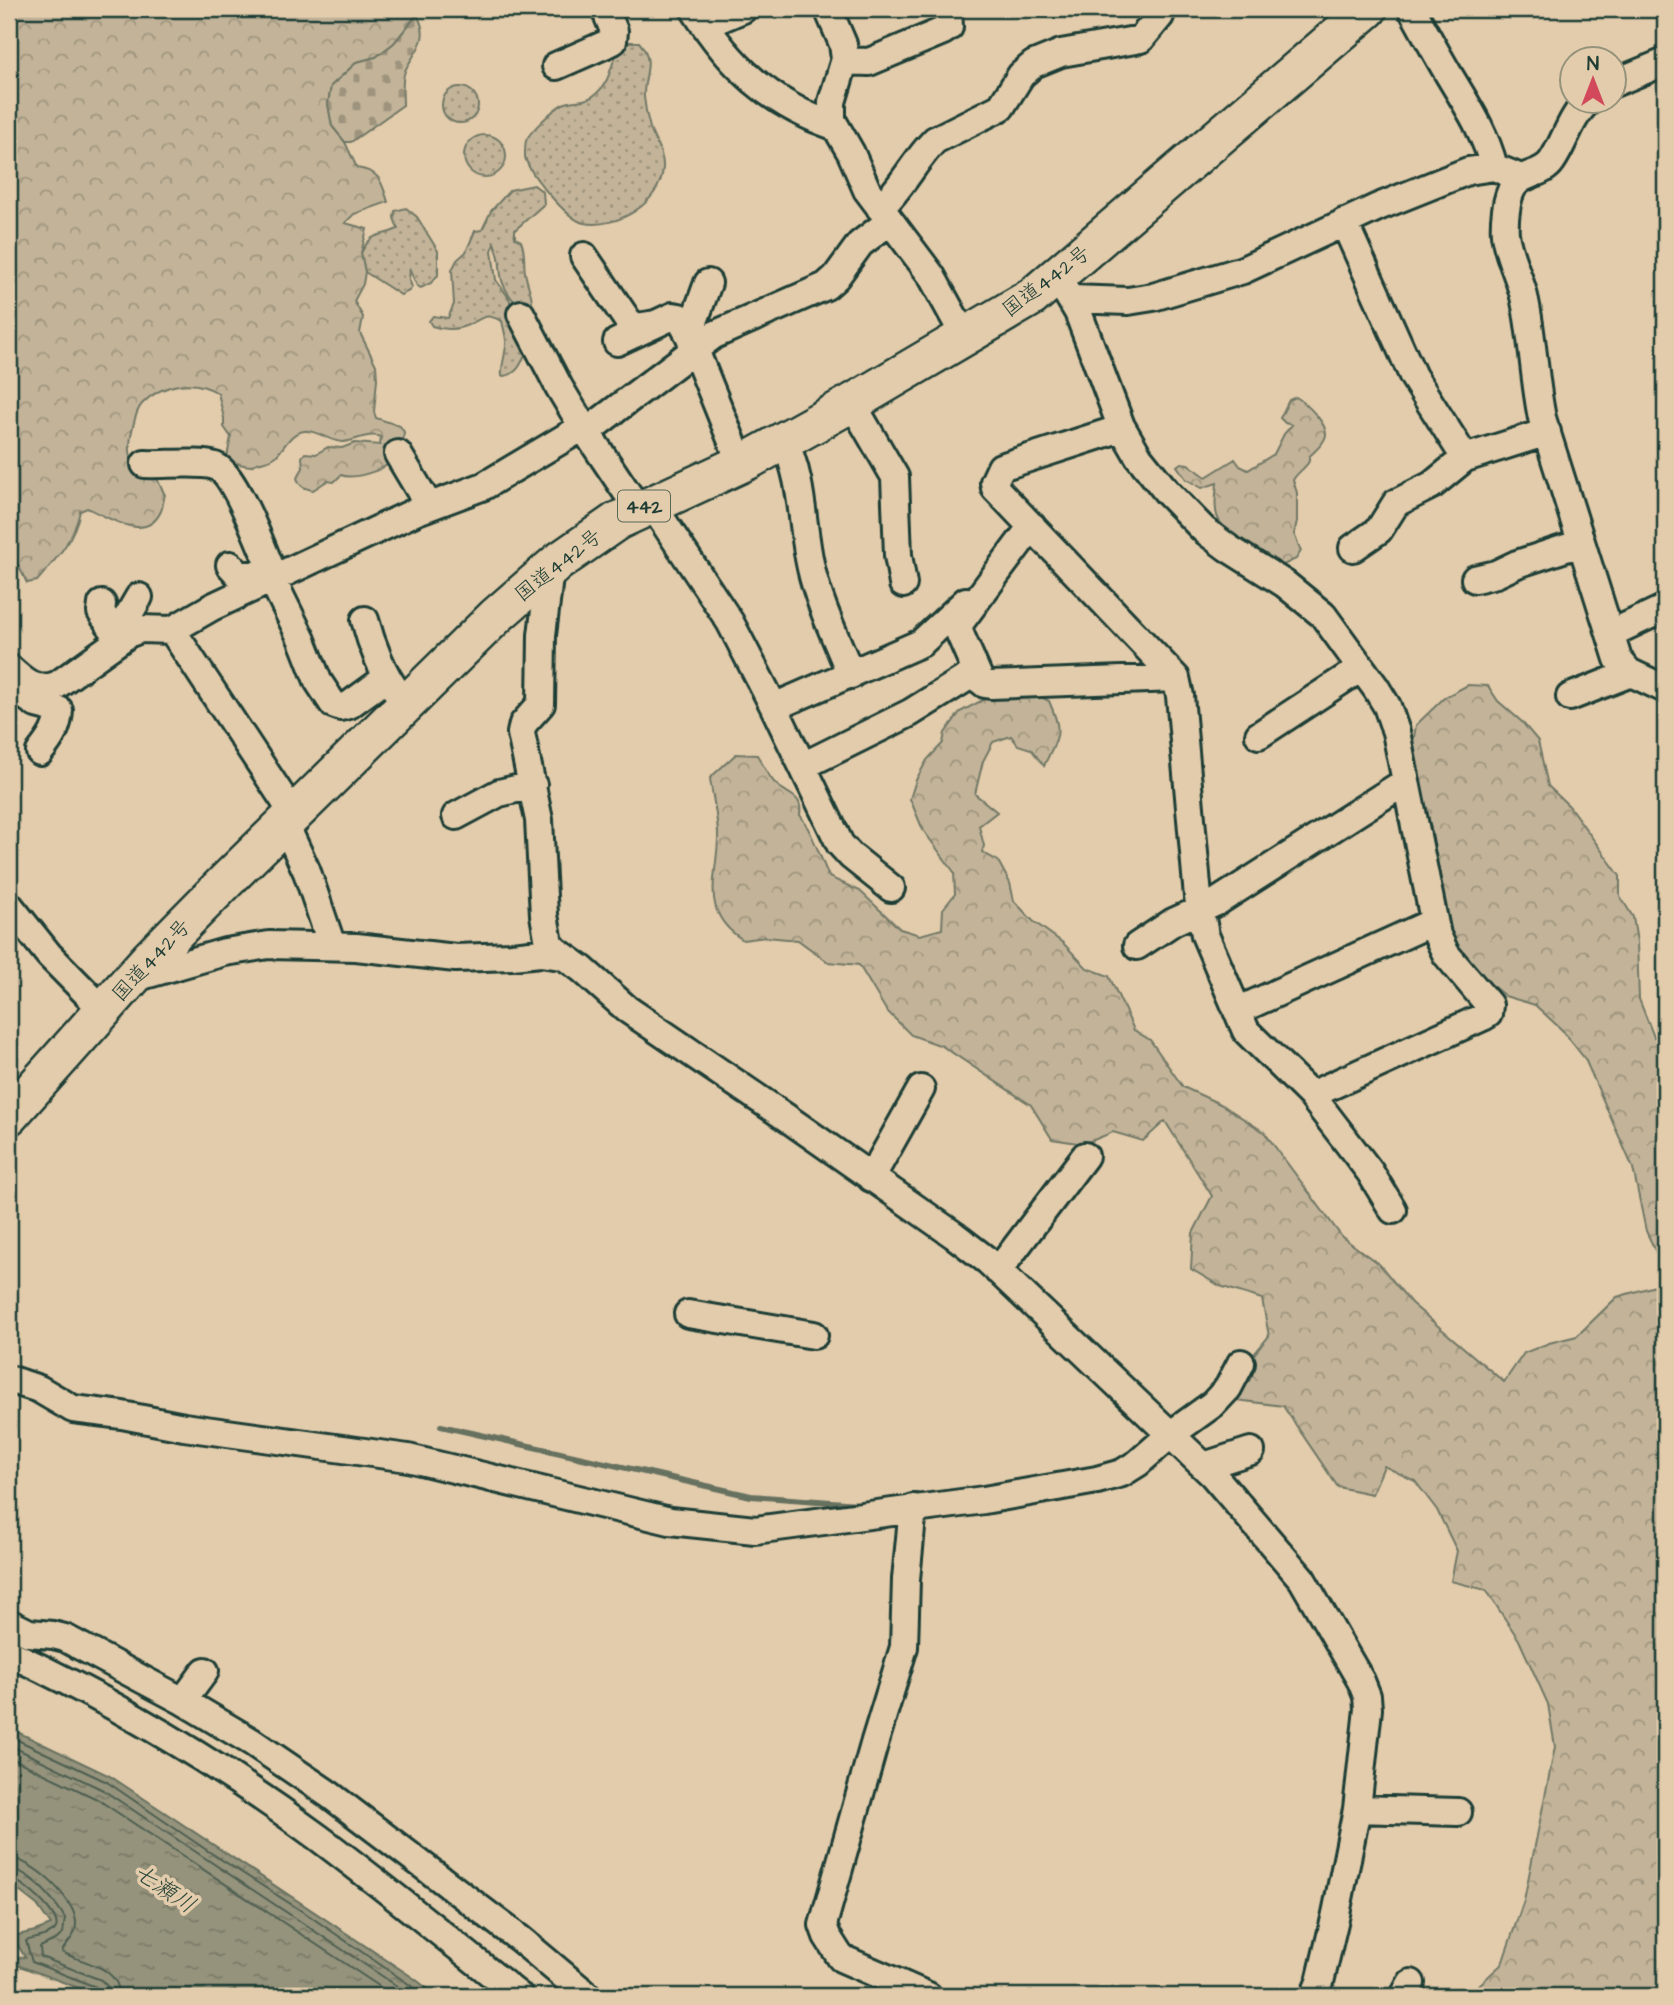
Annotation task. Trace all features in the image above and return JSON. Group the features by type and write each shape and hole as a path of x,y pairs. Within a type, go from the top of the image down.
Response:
{"highway":[{"name":"国道442号","path":"9,1116 132,979 226,881 290,820 398,693 496,616 550,569 599,532 645,506 741,464 1032,298 1064,288 1368,9"}],"street":[{"path":"556,66 613,41 614,32 605,9"},
{"path":"743,9 699,17 733,61 772,96 799,113 834,125"},
{"path":"828,9 843,44 845,61 832,102 834,125 867,190 931,275 965,337"},
{"path":"845,61 869,62 943,31 948,27 948,9"},
{"path":"9,669 34,687 52,687 119,636 140,629 172,630 212,607 275,577 429,506 496,480 585,430 692,342 826,286 885,214 898,191 935,140 1001,107 1021,75 1034,64 1061,53 1141,38 1162,14 1162,9"},
{"path":"1412,9 1479,123 1494,167"},
{"path":"1628,78 1665,62"},
{"path":"1575,116 1550,163 1539,172 1521,178 1510,194 1505,232 1525,298 1536,386 1547,432 1618,659 1622,667 1631,673 1665,689"},
{"path":"1064,288 1128,302 1153,298 1243,270 1345,222 1468,171 1494,167 1521,178"},
{"path":"1345,222 1413,376 1465,458"},
{"path":"584,256 628,321 640,327 654,324"},
{"path":"692,342 708,283"},
{"path":"1064,288 1122,428 1139,457 1181,507 1217,540 1285,584 1313,606 1331,625 1391,716 1433,922 1446,954 1489,1005 1488,1014 1311,1095"},
{"path":"521,314 585,430 730,622 840,844 850,856 891,888"},
{"path":"617,342 673,316 679,317 692,342 741,464"},
{"path":"852,403 895,477 898,555 903,584"},
{"path":"1122,428 1001,467 994,482 995,488 1176,678 1180,696 1199,910 1205,934 1246,1031 1311,1095 1370,1172 1393,1210"},
{"path":"1353,548 1379,530 1396,503 1432,485 1465,458 1547,432"},
{"path":"784,441 796,469 811,569 850,675"},
{"path":"398,454 429,506"},
{"path":"145,464 209,465 223,471 236,489 322,689 333,704 341,707 349,705 378,684 398,693"},
{"path":"1032,526 962,617 959,629 976,672 985,684 1176,678"},
{"path":"1475,579 1581,543"},
{"path":"230,565 239,575 275,577"},
{"path":"550,569 542,635 541,704 521,729 540,832 544,915 550,943 561,956"},
{"path":"119,636 139,597"},
{"path":"774,707 921,643 969,598 978,597"},
{"path":"102,604 101,612 119,636"},
{"path":"1610,634 1665,608"},
{"path":"365,620 370,640 398,693"},
{"path":"172,630 290,820 332,946"},
{"path":"1259,735 1361,668"},
{"path":"9,669 13,687 36,704 59,710 52,737 40,751"},
{"path":"803,766 909,713 976,672"},
{"path":"1570,697 1631,673"},
{"path":"1138,946 1173,922 1217,902 1405,782"},
{"path":"456,816 499,793 533,785"},
{"path":"9,905 49,955 104,1011"},
{"path":"1237,1012 1433,922"},
{"path":"132,979 156,970 245,948 269,945 332,946 456,958 540,953 561,956 574,963 626,1009 971,1247 1204,1466 1301,1579 1365,1690 1368,1709 1357,1809 1336,1914 1320,1982 1314,1996"},
{"path":"871,1178 921,1089"},
{"path":"998,1271 1085,1156"},
{"path":"688,1314 814,1335"},
{"path":"9,1379 39,1389 73,1409 408,1458 670,1521 765,1530 1005,1497 1110,1476 1138,1464 1170,1435 1222,1396 1236,1376 1241,1363"},
{"path":"1204,1466 1251,1451"},
{"path":"913,1508 906,1579 904,1647 823,1925 841,1958 928,1996"},
{"path":"9,1623 29,1633 65,1639 183,1701 252,1742 330,1795 520,1939 588,1996"},
{"path":"9,1653 141,1721 317,1836 519,1996"},
{"path":"183,1701 205,1671"},
{"path":"1357,1809 1458,1812"}],"green space":[{"path":"9,9 421,9 394,43 376,57 357,62 331,86 328,104 332,126 345,142 357,168 376,175 388,202 354,214 345,223 367,229 361,253 365,272 363,284 354,301 363,317 360,333 376,365 376,418 400,426 404,432 400,448 390,463 366,474 341,475 334,482 327,481 313,490 307,489 297,478 303,468 302,457 305,453 316,454 328,447 342,448 355,443 380,445 381,437 367,436 343,442 305,431 292,437 276,456 270,459 250,466 233,463 227,457 231,437 224,427 218,393 199,385 169,387 150,397 139,408 130,440 131,456 138,472 157,479 165,495 161,511 154,521 137,527 116,522 87,508 80,511 69,540 57,557 37,581 27,583 9,546"},
{"path":"417,15 423,31 422,38 404,75 403,105 351,142 345,142 332,126 328,104 331,86 357,62 376,57 394,43"},
{"path":"630,42 639,42 647,56 644,97 650,128 662,157 660,181 646,202 635,211 610,222 584,223 559,205 534,174 525,157 526,141 537,126 559,106 588,99 597,93 607,80 614,59"},
{"path":"460,87 473,92 478,105 473,118 460,123 447,118 442,105 447,92"},
{"path":"485,135 500,141 506,156 500,171 485,177 470,171 464,156 470,141"},
{"path":"534,185 543,192 544,204 515,230 515,238 521,241 523,246 525,272 532,301 521,310 504,285 494,243 492,251 496,280 509,298 527,349 516,371 502,376 506,344 502,321 485,317 451,329 432,326 429,321 433,316 448,318 454,304 452,270 457,260 466,252 475,231 482,230 491,211 510,190"},
{"path":"406,208 417,217 438,251 438,275 431,283 421,288 417,286 410,270 412,287 401,295 365,272 361,253 373,238 398,229 394,218 395,211"},
{"path":"1296,397 1317,416 1326,436 1293,480 1297,493 1294,534 1301,551 1296,559 1279,567 1239,542 1225,529 1218,518 1216,508 1217,483 1202,488 1186,479 1177,466 1181,463 1188,464 1206,477 1235,459 1240,466 1248,470 1274,454 1292,425 1280,418 1289,400"},
{"path":"1468,685 1488,686 1498,701 1522,722 1538,741 1548,786 1569,806 1620,876 1620,896 1633,917 1637,942 1639,999 1654,1037 1665,1031 1665,1271 1646,1231 1633,1168 1585,1059 1562,1030 1535,1005 1505,996 1479,975 1451,938 1442,911 1429,828 1417,801 1410,762 1416,725 1445,697"},
{"path":"994,694 1041,697 1049,701 1058,728 1056,740 1044,766 1031,749 1018,745 1011,736 993,742 983,761 975,794 997,812 979,826 984,846 982,852 998,861 1010,883 1014,901 1033,921 1063,943 1087,968 1109,976 1134,1030 1150,1040 1183,1087 1222,1105 1264,1132 1342,1237 1380,1265 1411,1303 1504,1382 1524,1353 1577,1336 1617,1297 1665,1283 1665,1996 1467,1996 1502,1964 1524,1900 1555,1747 1548,1704 1519,1640 1486,1590 1451,1581 1457,1551 1437,1510 1415,1481 1384,1466 1372,1494 1338,1487 1283,1406 1236,1400 1242,1369 1269,1336 1262,1299 1220,1286 1191,1269 1193,1233 1212,1196 1165,1121 1143,1141 1113,1132 1084,1144 1052,1139 1031,1105 942,1046 911,1035 886,1010 859,965 828,962 798,940 766,937 743,940 720,918 714,894 718,832 710,778 736,754 757,755 774,782 799,803 800,815 813,837 829,877 860,891 900,929 920,935 942,929 943,909 955,894 954,872 923,830 910,799 927,760 943,743 945,733 960,712"}],"water":[{"name":"七瀬川","path":"9,1728 110,1776 437,1996 100,1996 9,1962 9,1958 25,1957 9,1937 51,1925 37,1905 9,1883"}],"waterway":[{"path":"441,1426 751,1496 858,1504"}]}
